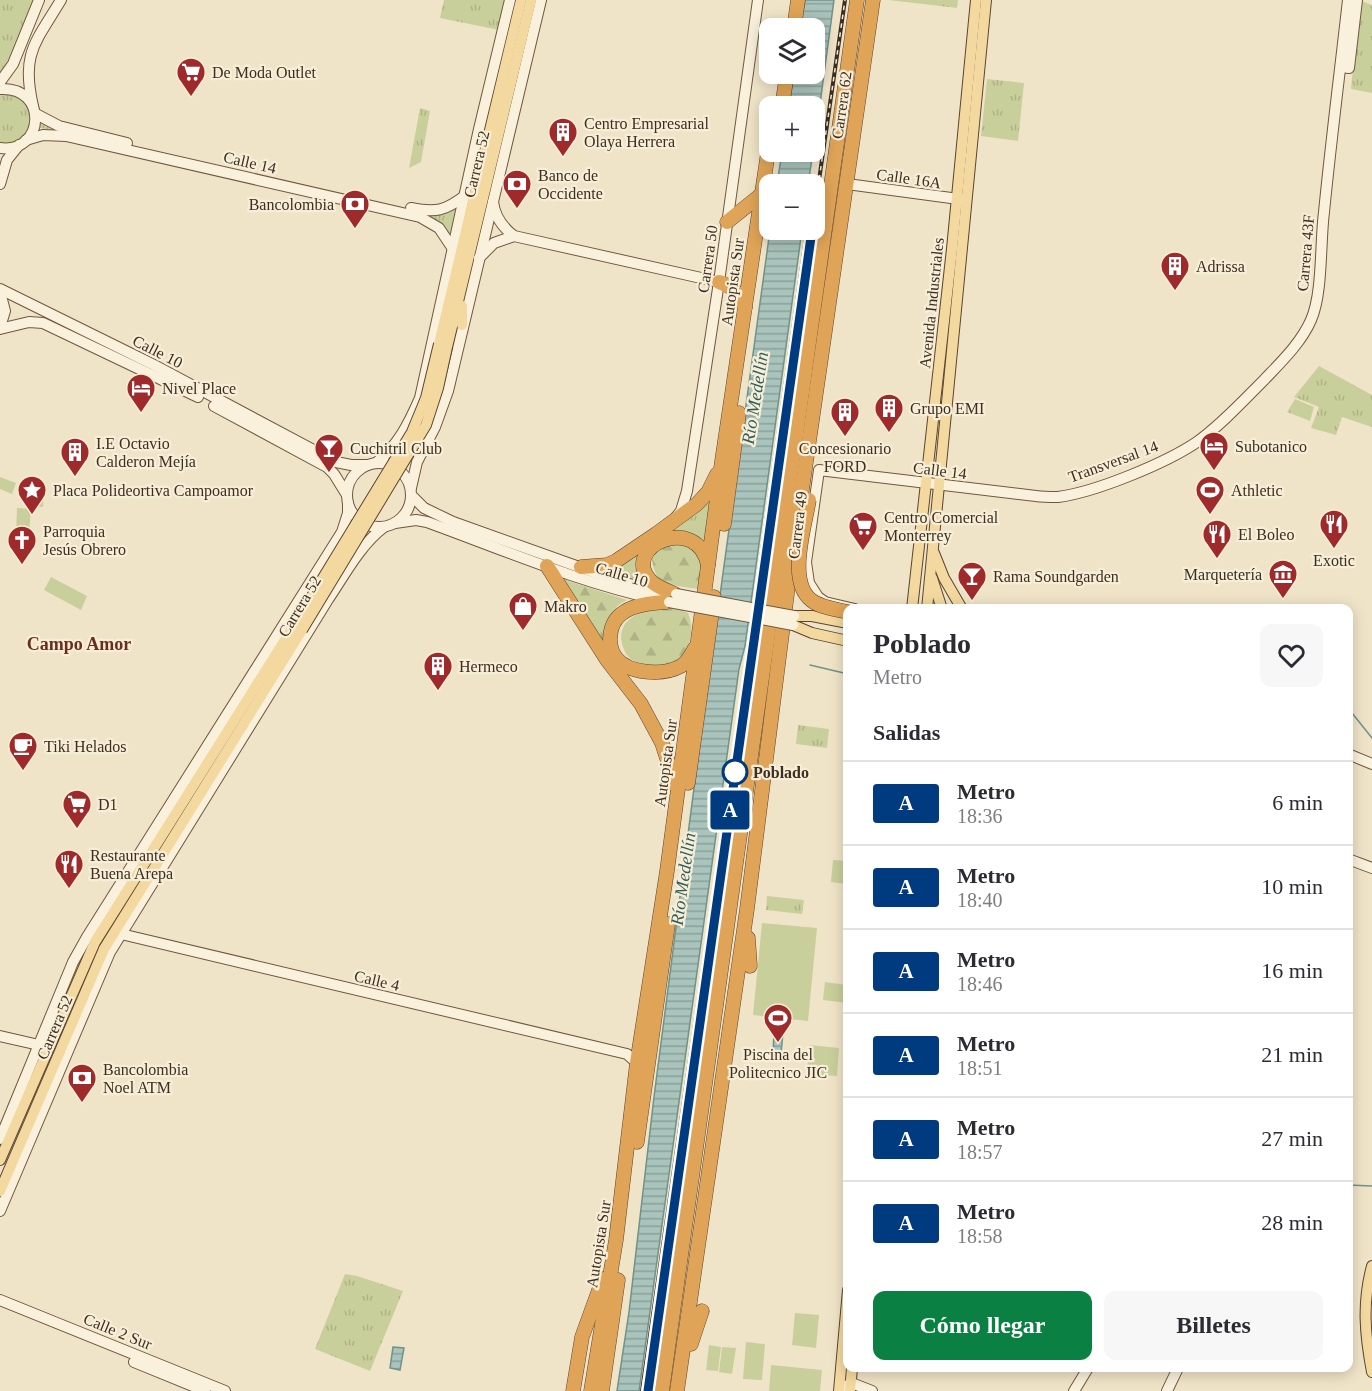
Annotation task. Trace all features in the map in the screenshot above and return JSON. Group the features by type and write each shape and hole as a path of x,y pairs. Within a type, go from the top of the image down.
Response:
{"highway":[{"path":"786,18 789,0"},
{"path":"795,18 798,0"},
{"name":"Carrera 62","path":"662,1391 857,0"},
{"name":"Carrera 62","path":"677,1391 747,909 788,586 873,0"},
{"path":"727,222 759,197"},
{"name":"Autopista Sur","path":"591,1391 616,1240 635,1079 634,1056 678,793 722,461 745,308 759,234"},
{"name":"Autopista Sur","path":"602,1391 695,741 761,240"},
{"path":"719,282 736,290 745,308"},
{"path":"734,381 751,324"},
{"path":"807,455 810,488 798,571 801,586 810,599 817,604 843,611"},
{"path":"581,567 607,565 616,561 697,504 708,492 722,461"},
{"path":"672,598 646,574 645,558 648,550 661,540 677,537 694,543 706,557 708,576"},
{"path":"788,586 806,562"},
{"path":"547,566 607,660 641,704 662,743 672,768 678,793"},
{"path":"672,598 638,605 617,618 609,637 611,650 617,659 637,669 672,670 689,659 698,640"},
{"path":"747,909 750,966"},
{"path":"708,1067 712,1150"},
{"path":"635,1079 641,1116"},
{"path":"573,1391 582,1337 616,1240"},
{"path":"681,1372 702,1311"}],"main road":[{"name":"Carrera 52","path":"0,1160 2,1140 95,942 193,786 272,669 426,425 436,394 443,346 485,169 521,0"},
{"name":"Carrera 52","path":"458,286 469,190 485,169 531,0"},
{"name":"Avenida Industriales","path":"927,604 962,200 976,0"},
{"name":"Avenida Industriales","path":"910,604 986,0"},
{"path":"485,169 502,158"},
{"path":"438,318 458,286"},
{"path":"458,286 462,325"},
{"path":"933,548 944,578 959,604"},
{"path":"930,572 940,604"},
{"path":"793,620 812,616 843,622"},
{"path":"793,620 807,632 843,640"},
{"path":"272,669 275,639"},
{"path":"272,669 301,644"},
{"name":"Carrera 52","path":"0,1191 11,1175 77,1020 104,949 242,734 272,669"},
{"path":"177,795 193,786"},
{"path":"59,997 65,1009"},
{"path":"1372,1266 1364,1310 1365,1336 1372,1372"},
{"path":"852,1372 853,1389"},
{"path":"852,1372 853,1389"}],"street":[{"path":"0,82 13,64 39,0"},
{"path":"0,184 7,160 35,126 28,80 30,55 61,0"},
{"name":"Carrera 52","path":"372,464 393,448 420,398 453,249 469,190 479,129 510,0"},
{"name":"Carrera 52","path":"411,492 417,462 442,410 541,0"},
{"name":"Carrera 50","path":"675,518 681,511 687,491 758,0"},
{"name":"Carrera 43F","path":"1345,68 1348,0"},
{"name":"Carrera 43F","path":"1179,453 1199,440 1249,395 1292,348 1312,318 1317,299 1323,214 1357,0"},
{"name":"Calle 14","path":"0,89 8,88 23,94 34,110 59,126 422,211 446,209 469,190"},
{"name":"Calle 14","path":"0,148 12,148 43,135 66,136 420,217 439,228 453,249"},
{"name":"Calle 16A","path":"847,184 962,200"},
{"path":"492,199 498,220 514,236 719,282"},
{"path":"479,258 494,243 514,236"},
{"path":"0,291 5,311 0,328"},
{"name":"Calle 10","path":"0,291 154,365 336,462 351,465 372,464"},
{"name":"Calle 10","path":"0,328 29,322 43,322 150,372 327,467 340,483 347,499"},
{"path":"403,433 407,444 411,447 424,447"},
{"name":"Transversal 14","path":"1057,497 1091,489 1179,453"},
{"path":"372,464 394,466 402,472 411,492 409,507 404,516 389,525 368,525 361,522 351,511 347,499 352,477 359,470 372,464"},
{"name":"Calle 14","path":"819,470 1057,497"},
{"name":"Carrera 49","path":"819,470 806,562 809,583 818,597 825,602 843,606"},
{"name":"Calle 10","path":"411,492 424,508 441,517 629,585 672,598"},
{"name":"Carrera 52","path":"2,1140 73,962 342,532 348,513 347,499"},
{"name":"Calle 10","path":"389,525 416,520 427,522 627,593 672,598 843,627"},
{"name":"Carrera 52","path":"77,1020 110,952 242,734 365,546 374,535 389,525"},
{"path":"342,532 354,532 365,546"},
{"name":"Calle 10","path":"793,620 843,635"},
{"path":"1353,756 1372,764"},
{"path":"1353,861 1372,868"},
{"name":"Calle 4","path":"121,934 634,1056"},
{"path":"0,1036 39,1045"},
{"name":"Carrera 52","path":"0,1211 11,1175"},
{"name":"Calle 2 Sur","path":"0,1300 225,1391"},
{"name":"Calle 2 Sur","path":"0,1307 205,1391"},
{"path":"1074,1391 1086,1372"},
{"path":"1167,1391 1176,1372"}],"green space":[{"path":"0,0 36,0 9,62 0,73"},
{"path":"444,0 505,0 499,30 440,18"},
{"path":"889,0 958,0 957,8"},
{"path":"1359,0 1372,5 1372,93 1351,89"},
{"path":"987,79 1024,83 1018,141 981,136"},
{"path":"0,93 13,94 23,100 28,109 30,119 28,129 22,138 13,143 0,143"},
{"path":"420,108 430,111 421,162 409,168"},
{"path":"41,121 76,133 402,208 454,208 457,213 451,236 440,224 40,128"},
{"path":"1319,366 1372,395 1372,427 1342,417 1336,435 1311,428 1319,407 1294,397"},
{"path":"1295,399 1314,407 1310,421 1287,412"},
{"path":"0,477 16,483 12,494 0,489"},
{"path":"31,482 44,483 43,507 29,506"},
{"path":"714,499 708,546 690,536 669,532"},
{"path":"17,508 31,509 29,534 16,534"},
{"path":"679,542 697,549 705,565 698,589 672,585 660,579 656,573 652,555 661,545"},
{"path":"642,552 651,584 611,571"},
{"path":"51,577 87,596 81,610 44,590"},
{"path":"559,578 627,600 612,612 605,630 605,643"},
{"path":"661,606 688,613 691,636 687,649 677,660 664,666 648,666 628,657 621,638 622,630 626,623 637,614"},
{"path":"798,725 829,729 827,748 796,744"},
{"path":"833,860 843,861 843,884 831,882"},
{"path":"767,896 804,900 802,914 766,910"},
{"path":"762,923 817,928 808,1021 753,1015"},
{"path":"825,982 843,984 843,1002 823,1000"},
{"path":"809,1045 839,1048 837,1076 807,1074"},
{"path":"345,1274 403,1291 370,1371 315,1349"},
{"path":"795,1313 819,1315 816,1348 792,1345"},
{"path":"746,1342 765,1344 762,1380 743,1379"},
{"path":"709,1345 721,1347 718,1371 706,1370"},
{"path":"722,1347 736,1348 732,1374 719,1372"},
{"path":"771,1365 822,1370 820,1391 769,1391"}],"water":[{"path":"805,0 834,0 825,67 825,18 802,18"},
{"path":"792,84 823,84 821,96 791,96"},
{"path":"780,162 811,162 810,174 779,174"},
{"name":"Río Medellín","path":"769,240 801,240 639,1391 617,1391 629,1312 701,734"},
{"name":"Piscina del Politecnico JIC","path":"774,1032 783,1032 781,1054 773,1053"},
{"path":"393,1347 404,1348 400,1370 390,1368"}],"waterway":[{"path":"810,665 843,673"},
{"path":"1353,714 1372,738"},
{"path":"1353,1185 1372,1186"}],"railway":[{"path":"820,174 845,0"},
{"path":"642,1391 806,240"}],"metro line":[{"name":"A","path":"648,1391 811,240"}],"place":[{"name":"De Moda Outlet","path":"191,98"},
{"name":"Centro Empresarial Olaya Herrera","path":"563,158"},
{"name":"Banco de Occidente","path":"517,210"},
{"name":"Bancolombia","path":"355,230"},
{"name":"Adrissa","path":"1175,292"},
{"name":"Nivel Place","path":"141,414"},
{"name":"Grupo EMI","path":"889,434"},
{"name":"Concesionario FORD","path":"845,438"},
{"name":"Subotanico","path":"1214,472"},
{"name":"Cuchitril Club","path":"329,474"},
{"name":"I.E Octavio Calderon Mejía","path":"75,478"},
{"name":"Placa Polideortiva Campoamor","path":"32,516"},
{"name":"Athletic","path":"1210,516"},
{"name":"Exotic","path":"1334,550"},
{"name":"Centro Comercial Monterrey","path":"863,552"},
{"name":"El Boleo","path":"1217,560"},
{"name":"Parroquia Jesús Obrero","path":"22,566"},
{"name":"Marquetería","path":"1283,600"},
{"name":"Rama Soundgarden","path":"972,602"},
{"name":"Makro","path":"523,632"},
{"name":"Hermeco","path":"438,692"},
{"name":"Tiki Helados","path":"23,772"},
{"name":"Poblado","path":"735,772"},
{"name":"D1","path":"77,830"},
{"name":"Restaurante Buena Arepa","path":"69,890"},
{"name":"Piscina del Politecnico JIC","path":"778,1044"},
{"name":"Bancolombia Noel ATM","path":"82,1104"}],"district":[{"name":"Campo Amor","path":"79,644"}]}
